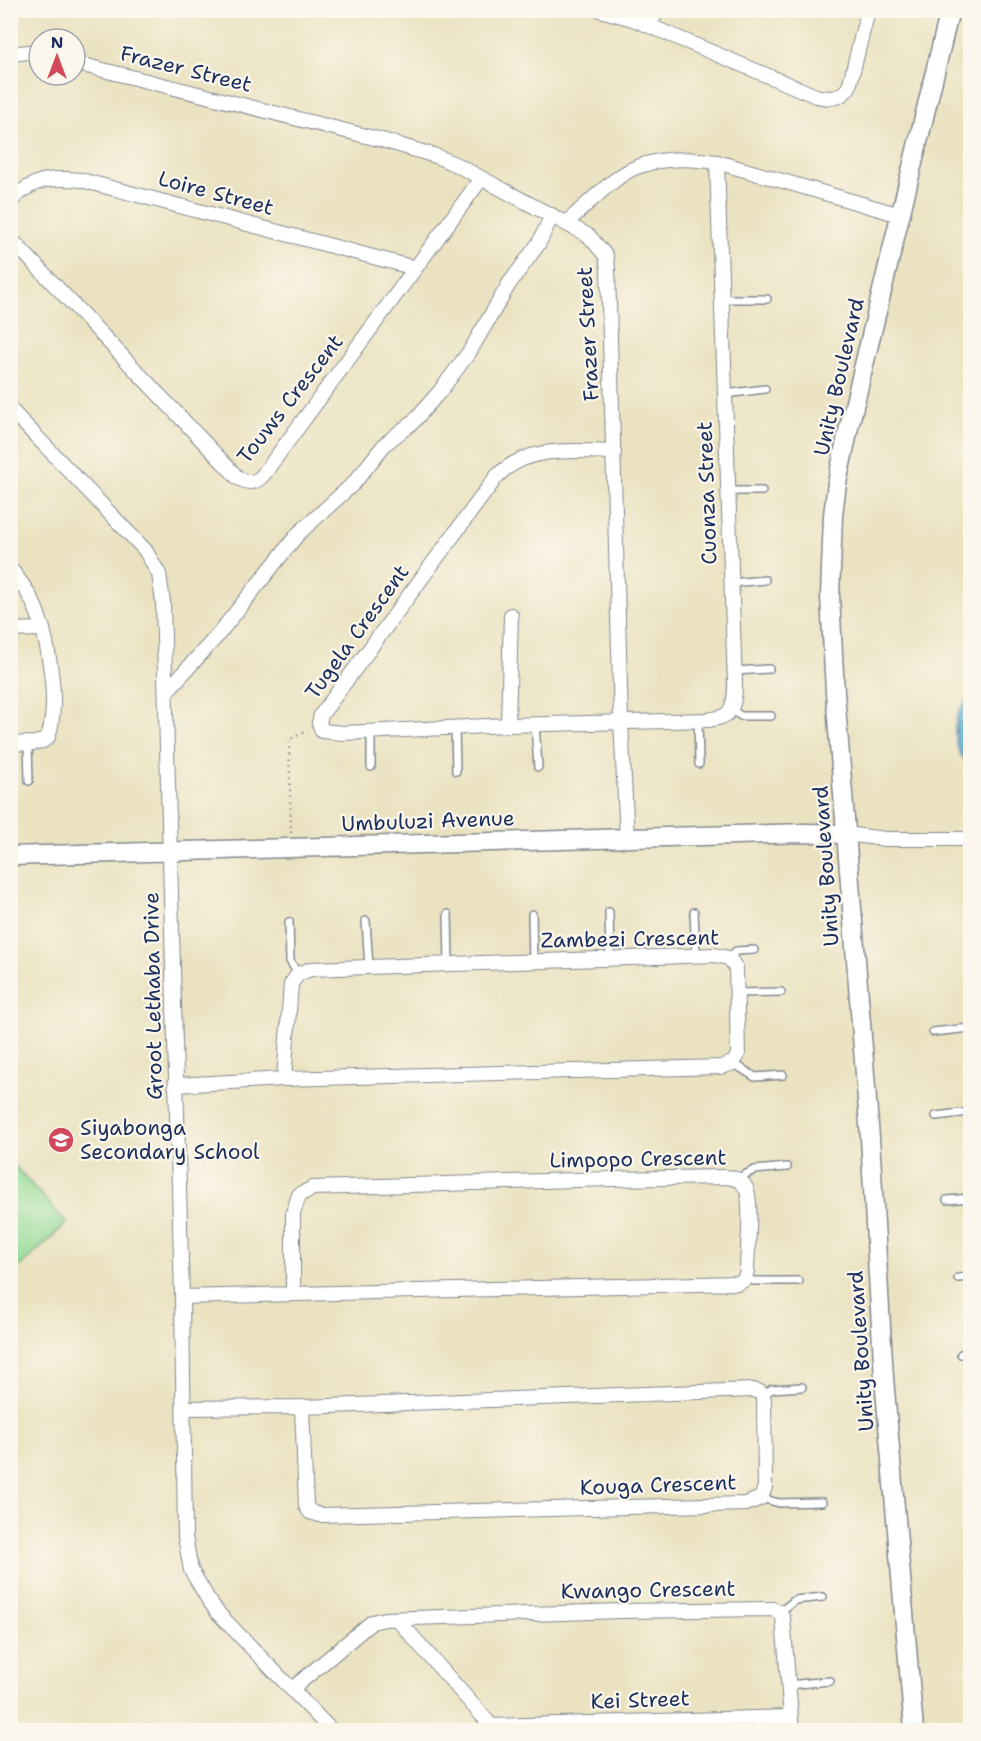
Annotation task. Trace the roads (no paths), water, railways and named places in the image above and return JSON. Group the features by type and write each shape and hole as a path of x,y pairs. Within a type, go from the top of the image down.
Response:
{"street":[{"path":"600,10 633,19 828,99 838,98 849,87 868,10"},
{"path":"648,25 659,10"},
{"name":"Unity Boulevard","path":"914,1731 884,1378 870,1138 835,692 830,596 832,525 837,483 950,10"},
{"path":"10,54 27,52"},
{"name":"Frazer Street","path":"87,66 409,147 459,165 481,179 567,222 589,236 606,256 621,721 627,837"},
{"path":"567,222 621,176 636,167 667,160 688,159 717,162 900,215"},
{"name":"Cuonza Street","path":"717,162 734,671 734,699 730,710"},
{"name":"Loire Street","path":"10,201 34,183 62,178 81,180 415,268"},
{"name":"Touws Crescent","path":"10,238 238,478 249,483 263,475 481,179"},
{"path":"166,692 217,636 298,534 354,483 385,444 414,421 441,390 470,351 506,289 538,243 552,215"},
{"name":"Groot Lethaba Drive","path":"10,409 146,550 159,574 162,590 171,851 182,1297 185,1538 191,1570 218,1613 332,1731"},
{"name":"Tugela Crescent","path":"614,452 549,453 528,456 508,464 321,715 319,726 322,731 328,732 621,721"},
{"path":"10,568 30,596 43,629 52,684 52,728 48,737 43,741 28,744 10,744"},
{"path":"508,725 511,615"},
{"path":"10,630 43,629"},
{"path":"621,721 698,720 717,718 730,710"},
{"path":"846,834 885,839 970,839"},
{"name":"Umbuluzi Avenue","path":"10,856 627,837 846,834"},
{"name":"Zambezi Crescent","path":"298,974 311,969 696,956 729,958 736,968 737,993 739,1049 733,1063"},
{"path":"284,1079 291,984 298,974"},
{"path":"176,1085 284,1079 701,1068 721,1067 733,1063"},
{"name":"Limpopo Crescent","path":"293,1294 293,1213 299,1195 313,1188 610,1179 737,1179 747,1189 748,1196 746,1277"},
{"path":"182,1297 738,1283 746,1277"},
{"path":"184,1408 302,1407 753,1390 763,1395"},
{"name":"Kouga Crescent","path":"302,1407 306,1506 310,1512 320,1515 746,1504 761,1498 766,1477 763,1395"},
{"name":"Kwango Crescent","path":"292,1689 372,1622 385,1618 621,1611 773,1609 780,1612"},
{"path":"780,1612 783,1621 791,1724"},
{"path":"397,1618 493,1728"},
{"name":"Kei Street","path":"493,1728 791,1724"}],"lane":[{"path":"721,299 767,299"},
{"path":"725,394 765,389"},
{"path":"728,491 762,491"},
{"path":"731,583 765,580"},
{"path":"734,671 769,669"},
{"path":"730,710 741,716 771,716"},
{"path":"698,720 699,764"},
{"path":"535,724 538,767"},
{"path":"455,727 456,771"},
{"path":"371,731 371,767"},
{"path":"28,744 29,781"},
{"path":"609,912 610,959"},
{"path":"694,912 696,956"},
{"path":"448,914 449,964"},
{"path":"532,914 533,962"},
{"path":"366,921 369,967"},
{"path":"290,922 290,961 298,974"},
{"path":"729,958 736,951 754,950"},
{"path":"737,993 781,992"},
{"path":"933,1032 970,1028"},
{"path":"733,1063 755,1077 783,1075"},
{"path":"936,1116 970,1112"},
{"path":"737,1179 754,1170 787,1167"},
{"path":"947,1200 970,1198"},
{"path":"746,1277 753,1281 799,1281"},
{"path":"958,1278 970,1277"},
{"path":"961,1354 970,1353"},
{"path":"763,1395 772,1389 802,1388"},
{"path":"761,1498 779,1503 822,1502"},
{"path":"780,1612 795,1600 823,1597"},
{"path":"788,1685 830,1681"}],"water":[{"path":"970,698 970,766 963,759 959,750 955,732 959,714 963,705"}],"place":[{"name":"Siyabonga Secondary School","path":"61,1140"}]}
